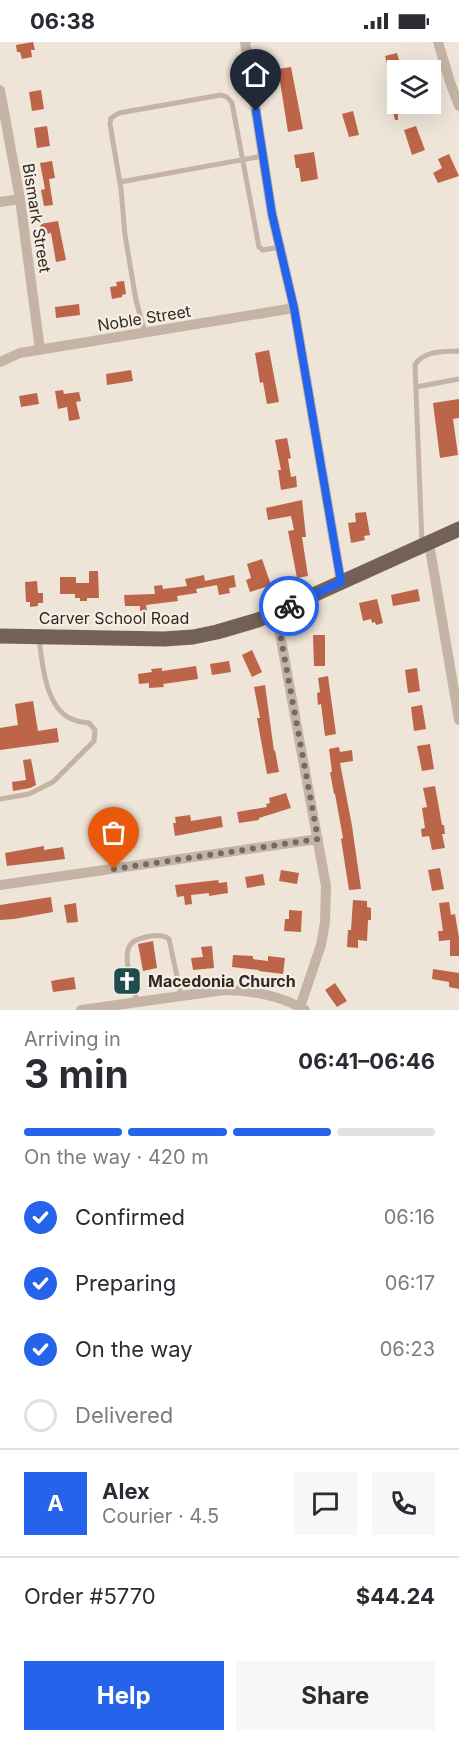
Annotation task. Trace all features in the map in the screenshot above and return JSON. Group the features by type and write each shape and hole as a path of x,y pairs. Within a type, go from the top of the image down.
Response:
{"main road":[{"name":"Carver School Road","path":"0,636 164,639 194,637 237,628 459,529"}],"street":[{"path":"244,42 272,214 294,308 341,582"},
{"path":"438,42 459,106"},
{"name":"Bismark Street","path":"0,90 20,199 40,350"},
{"path":"0,202 20,199"},
{"name":"Noble Street","path":"0,362 20,353 294,308"},
{"path":"425,544 459,720"},
{"path":"81,1010 224,990 240,990 267,995 302,1009 316,964 325,922 326,886 276,612"},
{"path":"0,885 318,839"}],"lane":[{"path":"145,333 136,300 125,235 111,118 119,113 220,95 226,97 232,103 259,247 262,250 280,247"},
{"path":"120,182 263,156"},
{"path":"425,544 415,365 418,359 430,353 459,351"},
{"path":"416,387 459,379"},
{"path":"0,800 29,794 53,782 94,741 95,730 89,723 76,721 66,716 54,704 42,668 39,637"},
{"path":"137,1002 128,966 128,949 134,941 154,936 165,936 169,939 181,995"}],"building":[{"path":"33,42 35,50 31,50 32,57 22,59 20,52 17,52 16,45"},
{"path":"397,53 399,60 387,60 387,64 385,56"},
{"path":"291,67 303,129 288,132 278,69"},
{"path":"41,90 44,109 32,111 29,92"},
{"path":"353,111 359,135 349,137 342,114"},
{"path":"393,114 398,114 398,120 395,120"},
{"path":"47,126 50,146 37,148 34,128"},
{"path":"416,126 425,150 412,155 404,130"},
{"path":"314,152 318,179 301,182 294,155"},
{"path":"449,154 459,176 438,183 433,173 442,168 438,159"},
{"path":"52,161 55,178 49,179 53,205 44,206 41,190 45,189 40,163"},
{"path":"58,221 66,260 56,262 51,233 42,235 40,224"},
{"path":"124,281 126,294 112,299 110,287 117,286 116,282"},
{"path":"79,304 80,315 56,318 55,307"},
{"path":"269,350 279,402 267,404 263,382 260,383 255,353"},
{"path":"131,370 133,381 107,385 106,374"},
{"path":"63,390 64,394 79,392 81,401 76,402 80,419 69,421 67,407 58,409 55,391"},
{"path":"37,393 39,404 21,407 19,396"},
{"path":"459,399 459,418 453,419 458,455 440,458 433,403"},
{"path":"287,438 291,458 288,459 291,477 296,476 297,487 281,490 278,470 281,470 275,440"},
{"path":"302,500 306,537 302,537 308,576 297,578 288,531 294,530 291,516 268,520 266,508"},
{"path":"366,512 370,535 364,536 365,540 351,543 348,523 356,522 355,513"},
{"path":"262,559 271,585 250,592 246,580 251,578 247,564"},
{"path":"89,571 98,571 99,598 87,598 87,601 80,601 80,598 75,598 75,594 60,594 60,577 76,577 76,583 89,583"},
{"path":"204,575 205,581 234,575 236,587 229,588 230,593 219,595 217,585 196,589 197,593 177,596 178,601 146,605 147,611 140,611 140,606 125,606 124,595 155,594 154,586 162,585 163,589 187,586 185,579"},
{"path":"37,581 38,593 43,593 43,603 30,607 30,602 26,602 25,582"},
{"path":"418,589 420,601 393,606 391,595"},
{"path":"377,599 383,623 376,625 371,619 363,621 359,603"},
{"path":"313,635 325,635 325,666 314,666"},
{"path":"252,650 262,672 252,677 242,655"},
{"path":"229,661 231,672 212,675 210,664"},
{"path":"196,666 198,679 163,684 164,687 149,688 149,683 139,684 138,674 152,672 151,669 162,668 162,671"},
{"path":"417,668 420,691 408,693 405,670"},
{"path":"328,676 336,734 325,736 321,704 318,705 317,693 320,692 318,678"},
{"path":"265,685 279,772 267,774 254,687"},
{"path":"33,701 38,731 57,728 59,742 0,750 0,728 18,725 15,704"},
{"path":"422,705 426,729 414,731 411,707"},
{"path":"430,744 434,769 422,771 417,746"},
{"path":"339,747 340,752 352,750 353,761 340,763 361,889 349,890 341,839 343,838 330,772 332,772 329,749"},
{"path":"31,759 36,785 13,791 12,782 26,780 23,760"},
{"path":"435,786 442,825 444,825 445,834 442,834 445,848 432,850 429,836 422,837 421,829 425,828 422,808 427,807 423,788"},
{"path":"286,793 291,808 259,818 259,820 239,823 237,812 267,807 266,804 270,803 269,798"},
{"path":"190,815 191,821 221,816 223,827 175,836 173,823 176,823 175,817"},
{"path":"44,846 44,850 63,847 65,859 7,866 5,853"},
{"path":"440,868 444,889 432,891 428,870"},
{"path":"281,870 299,873 297,884 279,881"},
{"path":"263,874 265,885 247,888 245,877"},
{"path":"218,880 219,883 227,882 228,893 209,896 209,893 191,895 192,904 185,905 184,896 177,897 175,885"},
{"path":"51,897 53,912 0,920 0,905"},
{"path":"353,900 367,901 367,907 371,908 367,941 358,940 358,948 347,947 348,930 351,930"},
{"path":"449,902 451,915 455,914 459,956 450,956 450,940 439,941 438,931 443,931 439,903"},
{"path":"76,903 78,922 67,923 64,905"},
{"path":"289,910 302,911 301,932 284,931 285,919 289,919"},
{"path":"153,941 157,968 143,971 138,944"},
{"path":"212,946 214,968 193,970 191,958 203,957 201,947"},
{"path":"233,955 253,956 253,959 268,961 268,956 285,958 283,974 232,967"},
{"path":"433,969 459,973 459,989 449,987 449,982 432,979"},
{"path":"74,977 76,989 53,992 51,981"},
{"path":"335,983 347,1001 337,1007 325,990"}],"way so far":[{"path":"114,869 318,839 276,612 289,606"}],"place":[{"name":"Macedonia Church","path":"127,981"}],"route":[{"path":"256,111 272,214 294,308 341,582 289,606"}]}
